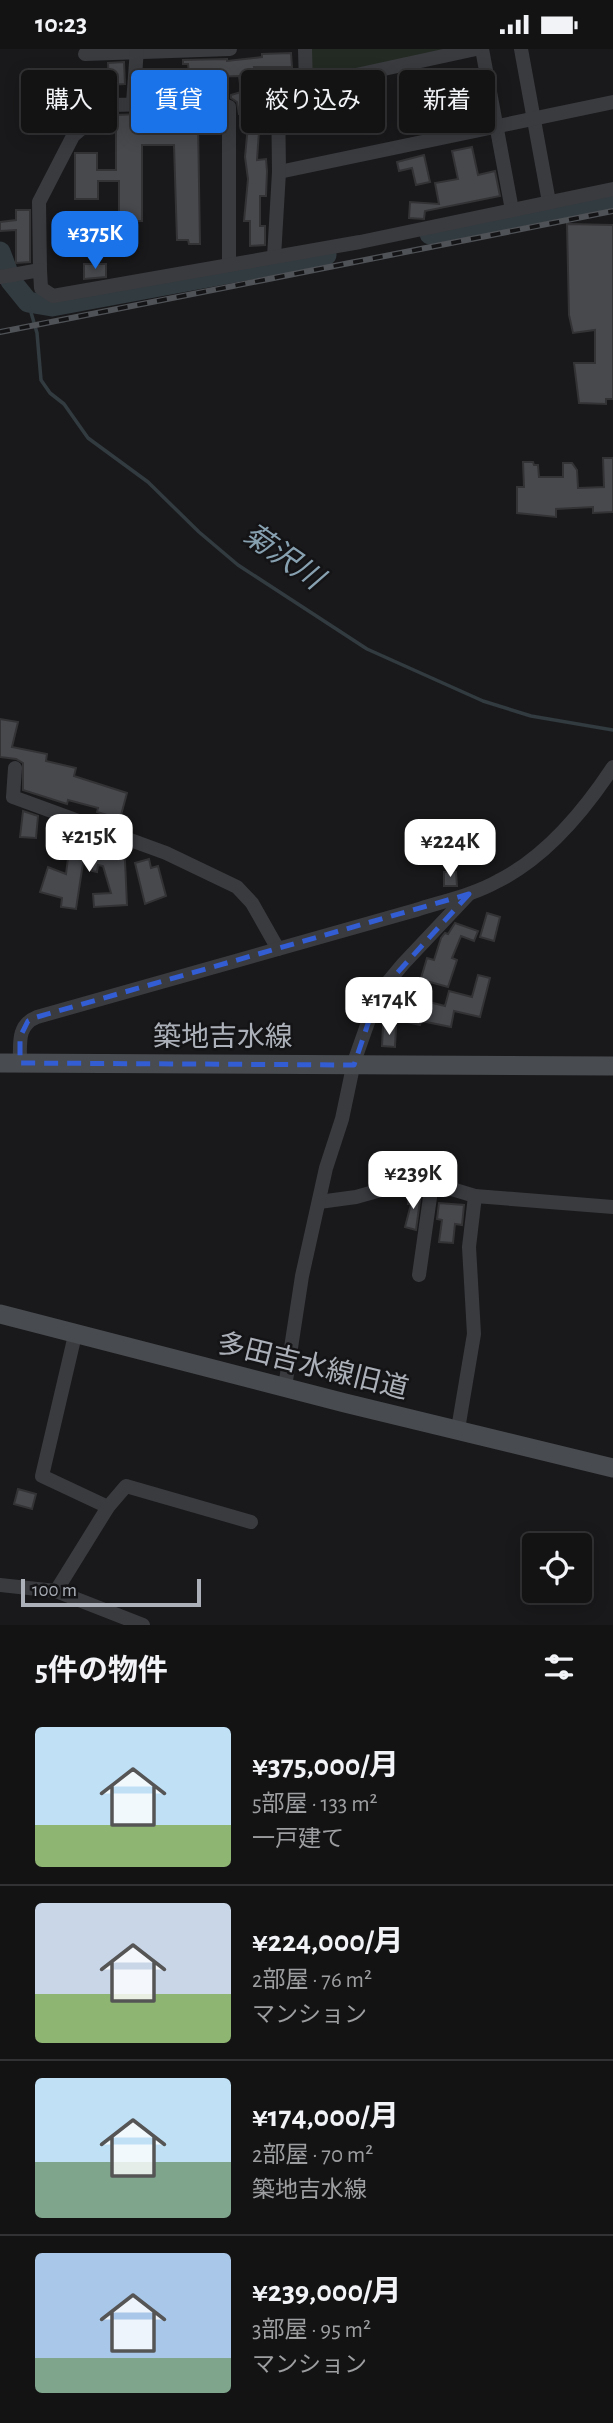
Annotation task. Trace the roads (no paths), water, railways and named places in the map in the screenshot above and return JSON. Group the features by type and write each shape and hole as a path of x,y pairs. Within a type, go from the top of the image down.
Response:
{"street":[{"path":"85,54 137,50 230,49"},
{"path":"305,49 306,70"},
{"path":"368,70 439,53 475,49"},
{"path":"482,49 512,210"},
{"path":"521,49 549,202"},
{"path":"135,70 137,50"},
{"path":"279,172 613,102"},
{"path":"131,103 109,105 73,136 39,202 41,288 53,296 274,257 613,189"},
{"path":"227,106 229,263"},
{"path":"274,257 279,133"},
{"path":"0,278 40,270"},
{"path":"20,1063 20,1037 28,1021 469,894 509,875 533,858 579,814 613,767"},
{"path":"15,768 13,797 166,853 237,887 252,903 278,949"},
{"path":"285,1387 302,1276 326,1168 342,1119 354,1065 378,994 469,894"},
{"name":"築地吉水線","path":"0,1063 613,1066"},
{"path":"319,1202 356,1197 402,1184 432,1184 475,1196 613,1207"},
{"path":"419,1275 432,1184"},
{"path":"458,1429 474,1333 469,1247 475,1196"},
{"name":"多田吉水線旧道","path":"0,1314 613,1468"},
{"path":"75,1335 42,1476 108,1507"},
{"path":"56,1591 108,1507 127,1486 251,1522"},
{"path":"0,1585 56,1591 143,1625"}],"waterway":[{"name":"菊沢川","path":"430,234 613,198"},
{"name":"菊沢川","path":"0,252 11,281 28,302 52,306 326,255"},
{"name":"菊沢川","path":"28,302 37,333 41,380 50,393 64,404 88,438 148,482 199,532 238,565 367,649 483,701 531,716 613,730"}],"railway":[{"path":"0,332 613,211"}]}
